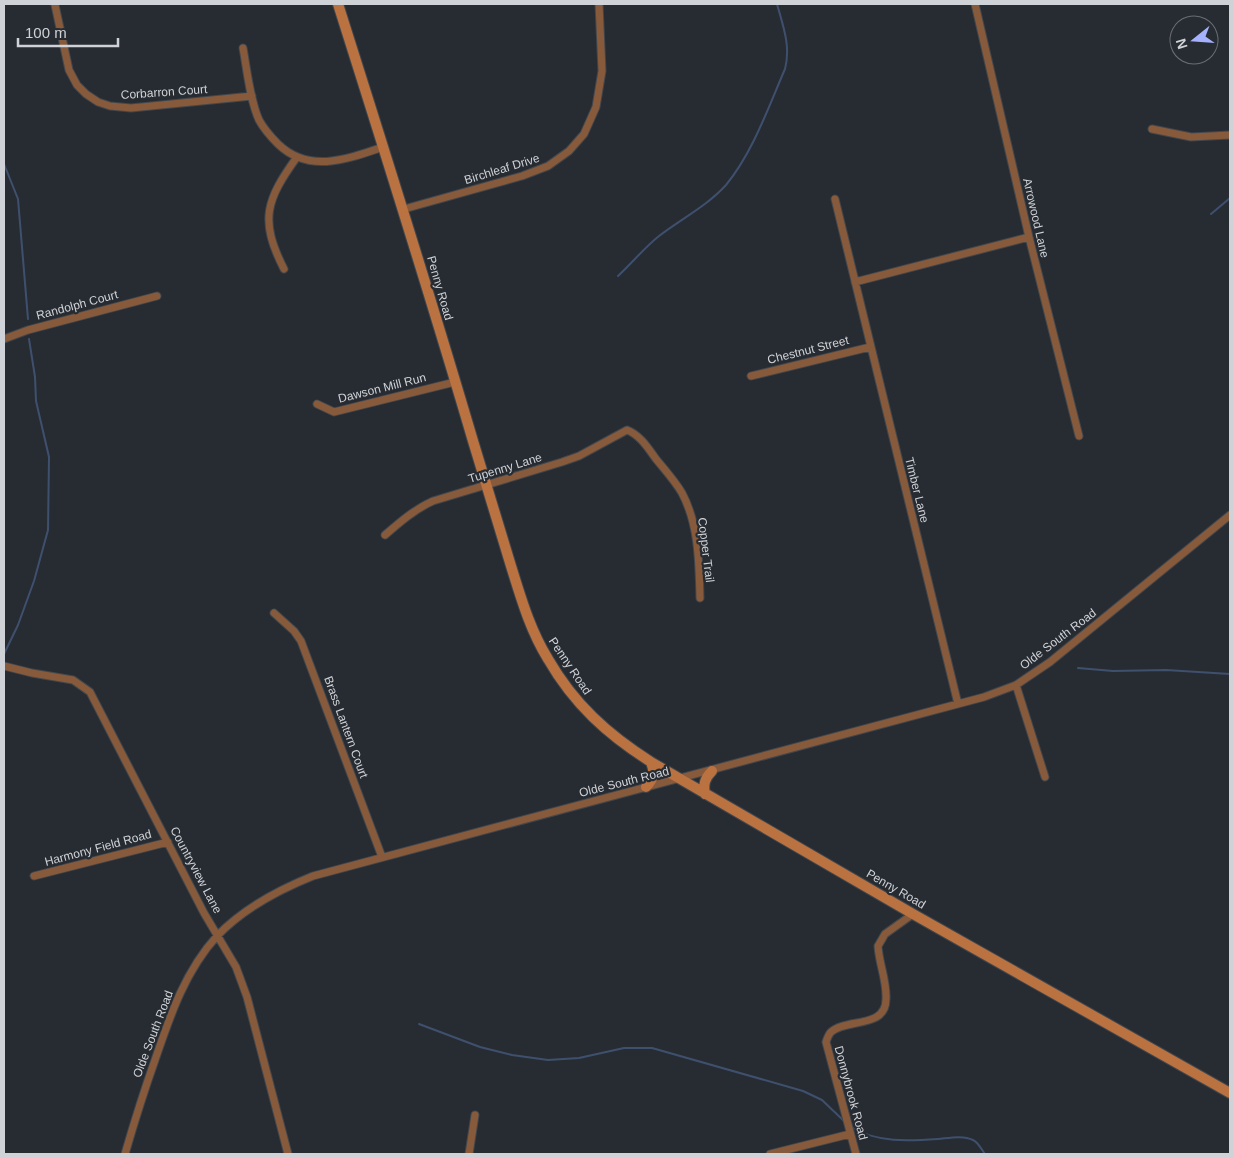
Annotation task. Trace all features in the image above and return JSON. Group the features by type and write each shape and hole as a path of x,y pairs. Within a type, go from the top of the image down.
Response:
{"street":[{"name":"Penny Road","path":"338,4 404,209 486,486 529,622 547,659 575,699 602,727 623,744 651,762 913,914 1230,1093"},
{"name":"Birchleaf Drive","path":"404,209 522,176 548,166 570,152 584,134 596,107 602,71 599,4"},
{"name":"Arrowood Lane","path":"975,4 1029,237 1079,436"},
{"name":"Corbarron Court","path":"55,6 69,70 77,85 98,102 110,106 131,108 252,96"},
{"path":"243,48 252,96 259,119 282,148 297,157 321,162 338,161 384,147"},
{"path":"1152,129 1168,134 1191,137 1230,135"},
{"path":"284,268 274,250 269,232 269,211 277,186 297,157"},
{"name":"Timber Lane","path":"835,199 958,704"},
{"path":"855,282 1029,237"},
{"name":"Randolph Court","path":"4,339 28,330 156,296"},
{"name":"Chestnut Street","path":"751,376 870,347"},
{"name":"Dawson Mill Run","path":"317,404 334,412 455,382"},
{"name":"Tupenny Lane","path":"385,534 423,506 579,456 626,430 634,433"},
{"name":"Copper Trail","path":"634,433 670,476 688,506 696,539 700,598"},
{"name":"Olde South Road","path":"125,1154 141,1097 171,1011 195,965 218,935 252,907 288,886 313,876 382,857 712,771 984,697 1016,685 1050,662 1230,515"},
{"name":"Brass Lantern Court","path":"274,613 294,631 301,641 382,857"},
{"name":"Countryview Lane","path":"4,666 73,680 90,692 204,913 236,967 247,997 288,1154"},
{"path":"1016,685 1045,778"},
{"path":"646,788 653,778 654,772 651,762"},
{"path":"706,794 704,789 705,778 712,771"},
{"name":"Harmony Field Road","path":"34,876 168,842"},
{"name":"Donnybrook Road","path":"856,1154 826,1042 830,1032 874,1018 882,1012 887,1001 878,946 885,934 913,914"},
{"path":"469,1154 475,1115"},
{"path":"770,1154 850,1134"}],"waterway":[{"path":"618,276 648,245 719,193 736,172 759,129 787,61 787,44 777,4"},
{"path":"4,164 18,199 28,319"},
{"path":"1211,214 1230,198"},
{"path":"4,654 18,625 34,581 48,530 49,457 36,401 35,377 29,339"},
{"path":"1078,668 1113,671 1166,670 1230,674"},
{"path":"419,1024 480,1047 512,1055 548,1060 579,1058 624,1048 652,1048 803,1091 822,1100 844,1121"},
{"path":"851,1127 871,1136 893,1140 969,1138 975,1141 985,1154"}]}
